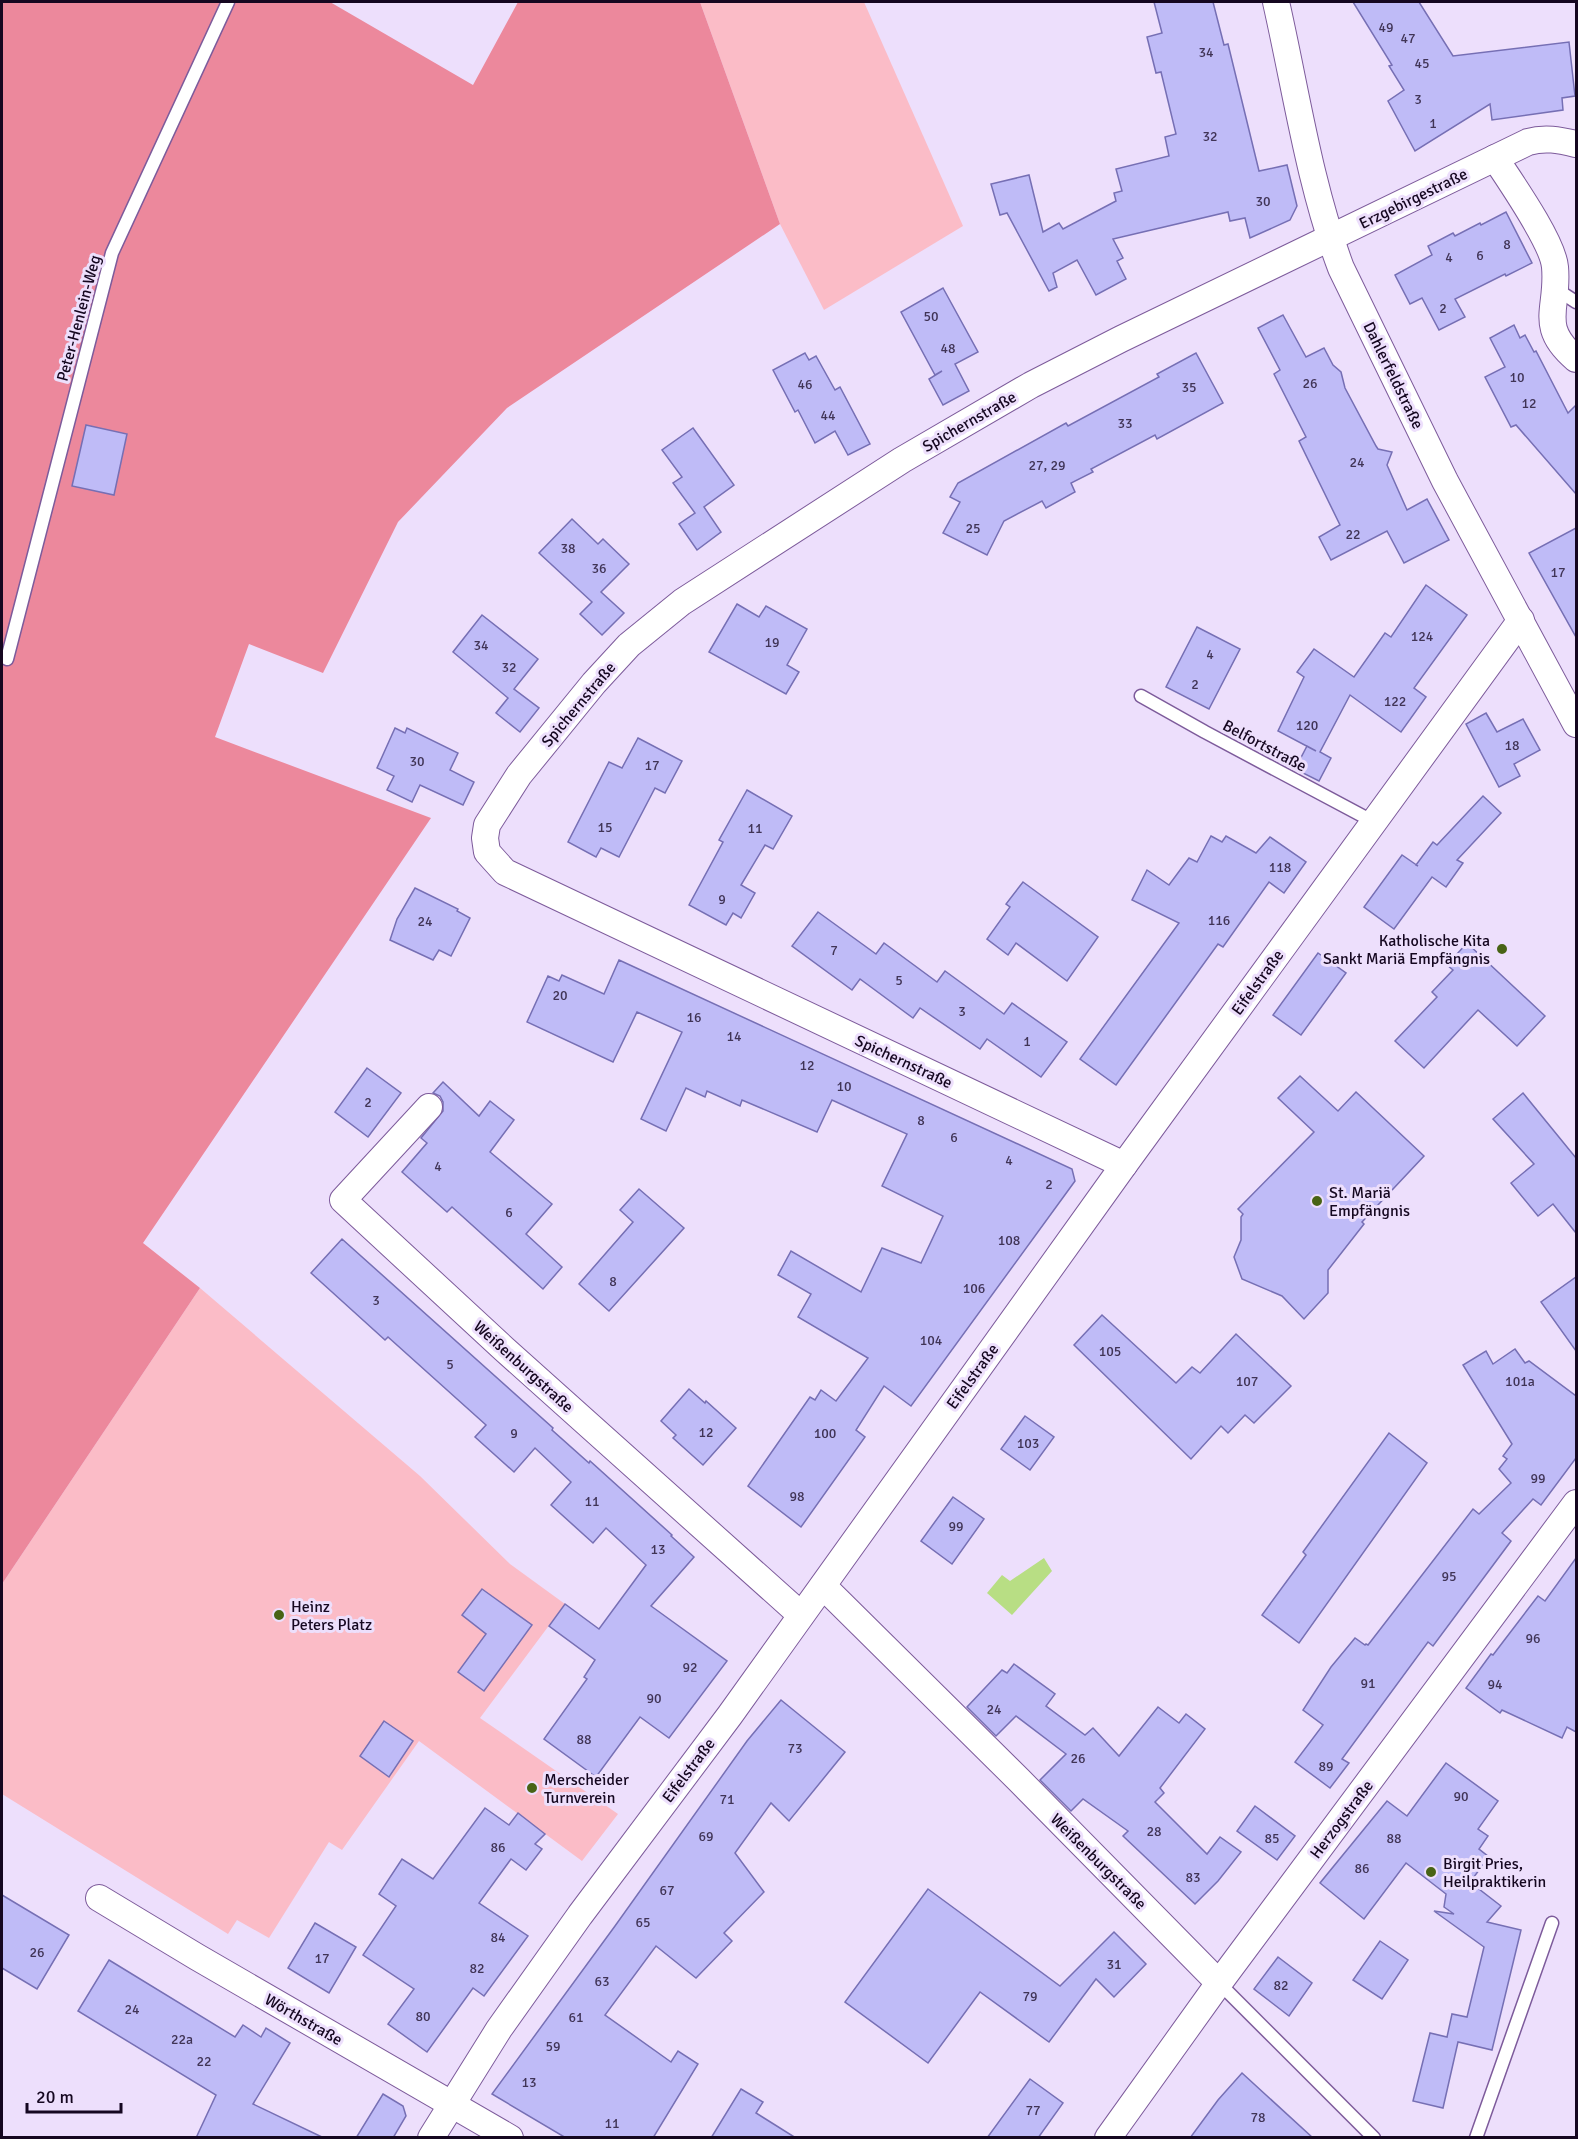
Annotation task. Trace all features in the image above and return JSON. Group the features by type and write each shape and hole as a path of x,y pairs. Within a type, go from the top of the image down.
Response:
{"street":[{"name":"Dahlerfeldstraße","path":"1276,2 1318,195 1341,268 1445,481 1576,724"},
{"name":"Erzgebirgestraße","path":"1330,237 1528,142 1539,139 1557,139 1576,144"},
{"path":"1495,158 1546,241 1566,296 1551,320 1553,330 1559,342 1576,359"},
{"name":"Spichernstraße","path":"1124,1165 506,872 487,852 485,838 488,825 519,775 594,683 629,645 682,602 902,460 1031,385 1330,237"},
{"name":"Eifelstraße","path":"431,2138 499,2030 579,1916 730,1715 1124,1165 1521,620"},
{"name":"Weißenburgstraße","path":"429,1107 343,1200 801,1615"},
{"name":"Herzogstraße","path":"1108,2138 1219,1983 1576,1503"},
{"name":"Weißenburgstraße","path":"823,1586 1219,1983"},
{"name":"Wörthstraße","path":"99,1898 510,2138"}],"lane":[{"name":"Peter-Henlein-Weg","path":"7,659 112,253 228,2"},
{"name":"Belfortstraße","path":"1141,696 1374,822"},
{"path":"1476,2138 1552,1923"},
{"name":"Weißenburgstraße","path":"1219,1983 1374,2138"}],"shaded area":[{"path":"2,2 330,2 473,85 518,2 700,2 780,224 507,408 398,522 323,673 249,644 215,737 431,818 143,1243 200,1288 2,1584"},
{"path":"700,2 864,2 963,226 824,310 780,224"},
{"name":"Heinz Peters Platz","path":"200,1288 420,1476 510,1564 565,1604 480,1718 618,1814 582,1861 419,1741 342,1850 329,1842 269,1938 237,1920 228,1934 2,1794 2,1584"},
{"path":"1044,1558 1052,1571 1012,1615 987,1593 1002,1575 1010,1581"}],"building":[{"path":"1154,2 1213,2 1224,45 1228,44 1259,171 1287,165 1297,206 1290,220 1250,238 1245,218 1230,221 1228,212 1113,239 1123,258 1117,261 1126,279 1096,295 1077,260 1053,273 1057,287 1049,291 1007,213 1000,215 991,184 1029,175 1043,232 1059,223 1063,229 1116,201 1114,193 1122,191 1116,169 1169,156 1165,137 1176,134 1161,72 1156,73 1147,37 1162,33"},
{"path":"1353,2 1419,2 1453,56 1569,42 1575,96 1562,98 1563,110 1492,120 1490,104 1415,151 1388,101 1404,90 1389,66 1392,65"},
{"path":"1506,212 1532,263 1455,299 1465,317 1439,330 1422,298 1410,304 1395,275 1432,255 1428,246 1453,233 1455,236 1480,223 1481,225"},
{"path":"943,288 978,352 955,364 969,391 943,405 929,379 942,371 935,375 901,312"},
{"path":"1283,315 1306,357 1324,348 1333,365 1341,372 1345,388 1376,446 1378,449 1392,452 1387,465 1407,510 1427,499 1449,540 1404,563 1387,531 1331,560 1319,537 1340,525 1299,441 1306,437 1274,374 1280,370 1258,328"},
{"path":"1514,325 1520,338 1525,335 1534,352 1536,351 1568,413 1576,405 1576,494 1516,425 1511,427 1485,377 1505,367 1490,338"},
{"path":"805,353 809,360 816,356 835,390 840,387 870,444 848,455 835,431 815,443 798,410 795,412 773,370"},
{"path":"1196,353 1223,403 1157,439 1155,435 1091,469 1093,472 1071,483 1075,492 1046,508 1042,501 1004,521 987,555 943,533 960,502 950,497 958,483 1066,423 1068,426 1159,377 1157,374"},
{"path":"86,425 127,434 114,495 72,486"},
{"path":"693,428 734,485 704,507 721,532 697,550 679,524 695,513 673,483 682,477 662,450"},
{"path":"572,519 598,544 603,539 629,564 601,592 624,613 602,635 580,614 592,602 539,553"},
{"path":"1576,528 1576,637 1529,553"},
{"path":"1426,585 1467,615 1414,688 1426,697 1401,732 1350,695 1320,752 1331,758 1319,781 1295,769 1307,746 1278,731 1304,677 1297,672 1314,649 1354,677 1385,633 1391,637"},
{"path":"737,604 759,617 766,606 807,629 787,665 799,672 786,694 709,652"},
{"path":"482,615 538,659 514,689 539,708 520,732 496,713 508,698 453,652"},
{"path":"1197,627 1240,649 1209,709 1166,687"},
{"path":"1486,713 1497,732 1523,719 1540,750 1514,764 1520,776 1499,787 1466,724"},
{"path":"395,728 405,733 407,728 458,753 450,770 474,782 463,805 420,785 412,802 387,790 394,776 377,768"},
{"path":"638,738 682,761 665,793 655,788 619,857 601,848 596,857 568,842 609,762 622,768"},
{"path":"747,790 792,816 773,849 765,845 741,885 755,893 741,918 733,913 726,925 689,905 723,842 719,840"},
{"path":"1483,796 1501,813 1457,860 1463,863 1446,887 1432,877 1394,929 1364,907 1402,855 1416,865 1433,842 1437,845"},
{"path":"1211,836 1222,842 1226,836 1256,853 1270,837 1306,862 1284,893 1269,882 1223,947 1218,944 1116,1085 1080,1059 1179,923 1132,900 1147,870 1169,885 1189,858 1197,862"},
{"path":"1023,882 1098,937 1067,981 1016,943 1008,955 987,939 1010,907 1006,904"},
{"path":"415,888 458,909 457,911 470,918 451,956 439,950 433,960 390,940 397,919"},
{"path":"818,912 876,954 884,943 937,982 945,971 1004,1014 1012,1003 1067,1042 1041,1077 987,1039 980,1049 920,1008 913,1018 860,979 852,990 792,946"},
{"path":"1467,943 1545,1016 1517,1046 1478,1010 1424,1068 1395,1041 1437,997 1432,992 1453,970 1447,965"},
{"path":"1318,953 1346,973 1301,1035 1273,1015"},
{"path":"619,960 1072,1169 1075,1181 911,1406 884,1386 856,1430 865,1437 801,1527 748,1486 810,1397 815,1400 821,1390 836,1401 868,1358 798,1317 811,1294 778,1275 791,1251 861,1292 882,1248 921,1263 943,1216 882,1186 907,1134 832,1100 817,1132 742,1100 740,1106 707,1091 705,1097 686,1088 666,1131 641,1119 682,1032 637,1012 613,1062 527,1022 548,976 559,981 562,975 604,994"},
{"path":"367,1068 401,1093 368,1137 335,1112"},
{"name":"St. Mariä Empfängnis","path":"1300,1076 1338,1111 1356,1092 1424,1156 1362,1222 1364,1224 1328,1270 1328,1293 1304,1319 1282,1296 1242,1279 1234,1257 1241,1240 1243,1214 1238,1209 1314,1132 1278,1098"},
{"path":"443,1082 479,1116 490,1101 514,1120 490,1152 552,1204 526,1234 562,1267 543,1289 452,1207 447,1212 402,1172 427,1143 421,1138 443,1111 440,1096 433,1093"},
{"path":"1523,1093 1576,1158 1576,1233 1553,1204 1538,1216 1511,1183 1534,1164 1493,1119"},
{"path":"639,1189 684,1228 609,1311 579,1284 633,1222 620,1210"},
{"path":"342,1239 694,1557 651,1606 727,1661 669,1738 640,1717 596,1777 544,1739 587,1679 584,1677 595,1660 549,1626 565,1604 599,1629 646,1565 606,1528 593,1543 551,1505 571,1482 535,1448 514,1472 475,1437 486,1425 388,1337 385,1340 311,1273"},
{"path":"1576,1277 1576,1351 1541,1302"},
{"path":"1102,1315 1176,1383 1192,1367 1200,1373 1236,1334 1291,1386 1254,1423 1245,1415 1228,1433 1221,1426 1191,1459 1074,1345"},
{"path":"1515,1349 1525,1363 1529,1361 1576,1396 1576,1458 1541,1505 1533,1499 1502,1533 1511,1541 1433,1646 1428,1642 1342,1759 1349,1763 1330,1788 1295,1762 1323,1725 1303,1710 1331,1667 1355,1638 1368,1645 1473,1509 1479,1514 1511,1483 1499,1469 1507,1459 1503,1456 1512,1444 1463,1365 1486,1351 1493,1364"},
{"path":"689,1389 736,1428 703,1465 673,1438 676,1435 661,1421"},
{"path":"1025,1416 1054,1437 1030,1470 1001,1449"},
{"path":"1389,1433 1427,1463 1299,1643 1262,1615 1306,1555 1303,1552"},
{"path":"953,1497 984,1519 952,1564 921,1541"},
{"path":"1576,1558 1576,1732 1567,1727 1562,1738 1502,1710 1500,1713 1466,1688 1538,1596 1545,1601"},
{"path":"482,1589 532,1625 484,1691 458,1672 486,1634 462,1615"},
{"path":"1014,1664 1055,1694 1046,1706 1085,1735 1093,1728 1119,1756 1158,1707 1179,1723 1186,1714 1205,1729 1160,1788 1164,1793 1155,1802 1207,1854 1220,1837 1241,1852 1218,1881 1195,1904 1123,1836 1128,1831 1083,1799 1071,1811 1040,1780 1066,1754 1016,1716 996,1736 967,1707 1002,1670 1007,1673"},
{"path":"781,1700 845,1752 789,1821 771,1803 735,1853 764,1892 724,1933 732,1941 696,1978 656,1946 605,2015 671,2062 678,2051 698,2064 653,2138 566,2138 492,2094 747,1741"},
{"path":"384,1721 413,1741 389,1777 360,1756"},
{"path":"1446,1763 1498,1801 1478,1829 1488,1836 1479,1849 1489,1857 1470,1882 1501,1906 1487,1922 1521,1930 1492,2050 1458,2042 1443,2108 1413,2101 1430,2033 1447,2037 1452,2014 1467,2017 1484,1947 1434,1911 1454,1914 1444,1907 1446,1894 1406,1863 1364,1919 1320,1883 1387,1801 1407,1816"},
{"path":"1255,1806 1295,1836 1277,1860 1237,1831"},
{"path":"485,1808 509,1825 518,1813 545,1834 535,1844 542,1849 526,1870 511,1859 479,1903 528,1936 484,1996 473,1988 427,2052 388,2024 414,1989 363,1955 396,1906 379,1894 402,1859 433,1879"},
{"path":"928,1889 1060,1986 1114,1932 1146,1964 1114,1997 1096,1979 1049,2042 980,1992 928,2063 845,2002"},
{"path":"2,1895 69,1935 37,1989 2,1968"},
{"path":"315,1923 356,1947 329,1993 288,1968"},
{"path":"1380,1941 1408,1960 1382,1999 1353,1980"},
{"path":"1278,1957 1312,1983 1289,2016 1254,1989"},
{"path":"109,1960 235,2037 243,2025 261,2037 266,2028 290,2043 253,2104 324,2138 196,2138 216,2095 78,2011"},
{"path":"1242,2073 1313,2138 1190,2138 1218,2100"},
{"path":"1030,2079 1063,2103 1038,2138 987,2138"},
{"path":"741,2089 763,2102 756,2113 796,2138 711,2138"},
{"path":"383,2094 403,2106 406,2116 393,2138 356,2138"}],"place":[{"name":"Katholische Kita Sankt Mariä Empfängnis","path":"1502,949"},
{"name":"St. Mariä Empfängnis","path":"1317,1201"},
{"name":"Heinz Peters Platz","path":"279,1615"},
{"name":"Merscheider Turnverein","path":"532,1788"},
{"name":"Birgit Pries, Heilpraktikerin","path":"1431,1872"}]}
